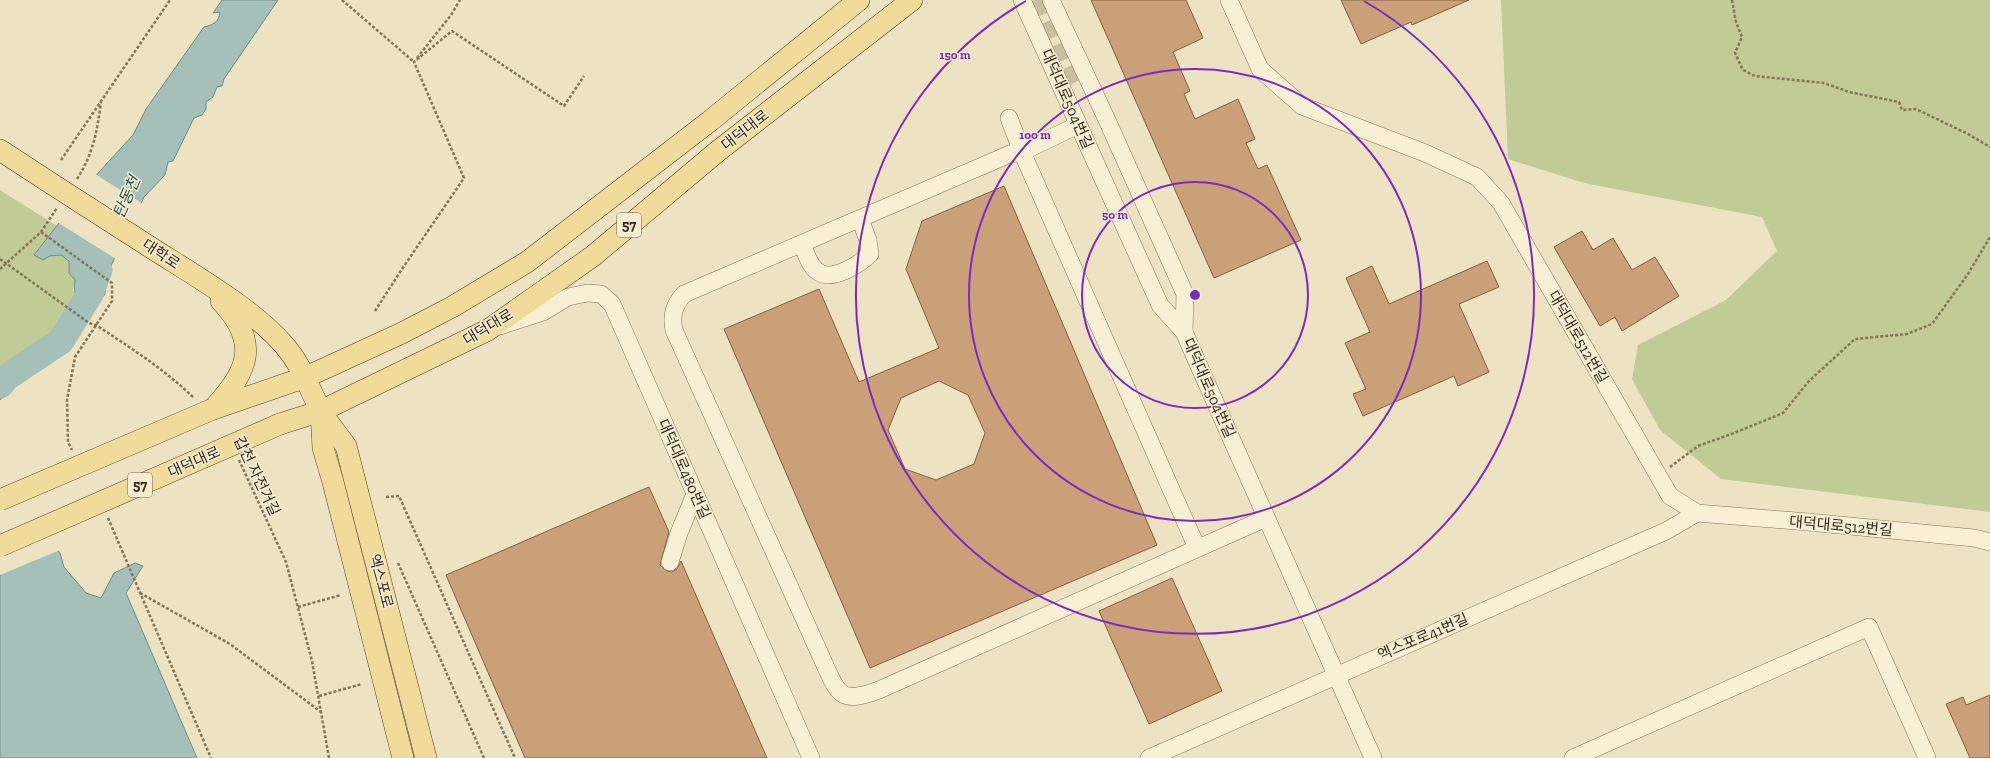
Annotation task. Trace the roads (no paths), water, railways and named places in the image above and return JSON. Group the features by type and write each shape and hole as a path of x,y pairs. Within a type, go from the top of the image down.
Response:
{"main road":[{"name":"대덕대로","path":"0,500 207,407 268,390 306,377 452,307 527,262 710,121 859,0"},
{"name":"대덕대로","path":"0,546 280,424 322,411 488,330 593,256 718,151 912,0"},
{"name":"대학로","path":"0,150 57,193 150,247 196,277 262,324 285,346 306,377"},
{"path":"196,277 229,310 242,332 247,353 242,371 232,389 207,407"},
{"name":"엑스포로","path":"306,377 322,411 346,446 426,758"},
{"name":"엑스포로","path":"322,411 323,448 403,758"}],"street":[{"name":"대덕대로504번길","path":"1022,0 1068,88 1078,125 1160,305 1184,332 1373,758"},
{"path":"1051,0 1185,294 1184,332"},
{"name":"대덕대로512번길","path":"1229,0 1260,68 1302,106 1425,153 1477,177 1501,204 1670,496 1697,513 1974,538 1990,542"},
{"path":"1083,69 1071,62 1061,70 1068,88 1184,332"},
{"path":"1009,118 1022,152 1197,548"},
{"path":"1078,125 1022,152 1010,154 684,294 674,307 672,320 674,330 820,656 836,689 841,694 852,698 863,696 1266,518"},
{"path":"802,244 810,262 817,272 826,275 834,275 861,263 870,254 868,240 860,219"},
{"name":"대덕대로480번길","path":"488,330 543,312 568,297 587,293 601,294 612,304 811,758"},
{"path":"670,562 695,494"},
{"name":"엑스포로41번길","path":"1149,758 1666,531 1697,513"},
{"path":"1573,758 1869,627 1927,758"}],"water":[{"path":"222,0 278,0 224,79 222,86 217,87 213,97 206,102 206,109 202,115 194,118 173,161 168,162 165,175 144,197 110,268 111,273 105,282 105,294 93,310 84,304 76,295 74,286 75,280 69,273 69,261 61,255 50,256 43,260 34,255 99,172 133,135 146,109 204,27 217,21 220,12 213,13"},
{"path":"37,351 43,359 19,379 0,400 0,371"},
{"path":"0,490 20,507 60,553 64,567 86,593 101,598 114,573 135,563 143,566 126,593 197,758 0,758"}],"waterway":[{"name":"탄동천","path":"0,385 7,377 61,341 90,294 99,270"}],"tunnel":[{"path":"1034,0 1075,90"}]}
